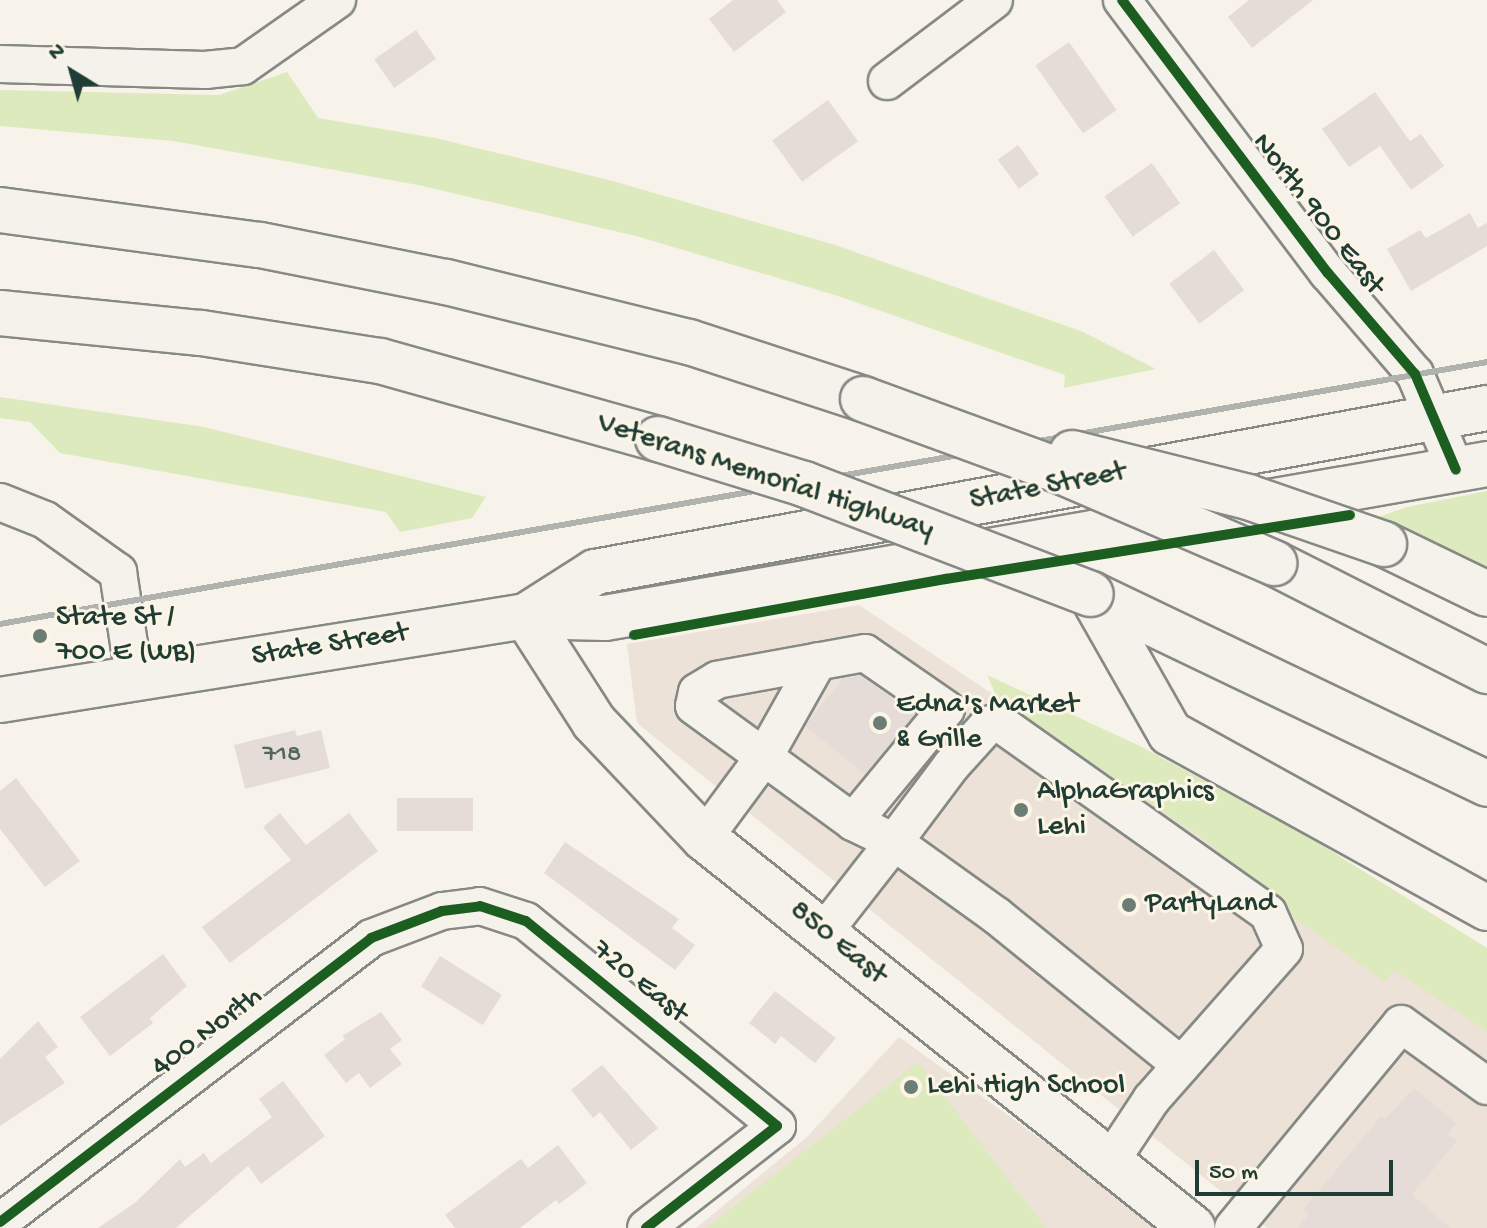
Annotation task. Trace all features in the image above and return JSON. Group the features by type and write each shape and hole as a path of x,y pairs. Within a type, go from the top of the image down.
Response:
{"main road":[{"path":"0,210 260,245 446,282 689,342 964,434 1274,563 1487,671"},
{"name":"Veterans Memorial Highway","path":"0,313 201,333 380,361 658,439 804,484 1091,594 1487,784"},
{"name":"State Street","path":"526,616 595,572 1487,408"},
{"path":"964,434 1179,478 1384,544 1487,594"},
{"name":"State Street","path":"0,700 526,616 605,618 1472,467"},
{"path":"1091,594 1170,733 1487,908"},
{"name":"850 East","path":"526,616 594,722 704,838 1193,1228"}],"street":[{"path":"0,64 205,70 243,66 337,0"},
{"path":"887,81 994,0"},
{"name":"North 900 East","path":"1122,0 1328,273 1415,374 1429,417 1472,467"},
{"path":"0,502 45,520 118,572 134,677"},
{"path":"853,822 946,709 865,653 717,680 697,692 694,706 853,822 894,842 997,916 1181,1065"},
{"path":"704,838 764,757 818,661"},
{"path":"823,933 951,766 988,725 998,722 1239,889 1268,913 1284,949 1181,1065 1110,1162"},
{"name":"720 East","path":"458,908 480,906 526,921 777,1126 646,1228"},
{"name":"400 North","path":"0,1222 371,938 458,908"},
{"path":"1233,1228 1401,1024 1487,1086"}],"shaded area":[{"path":"859,605 1487,1024 1487,1228 1267,1228 637,723 627,644"},
{"name":"Lehi High School","path":"899,1037 1102,1183 1156,1228 696,1228 807,1137"}],"green space":[{"path":"287,72 318,118 435,138 609,180 835,245 1081,331 1156,369 1064,388 1065,375 835,295 636,236 418,185 173,141 0,126 0,90 219,95"},
{"path":"0,397 204,427 486,497 472,518 400,532 386,512 60,453 30,422 0,418"},
{"path":"1487,491 1487,585 1373,519 1407,507"},
{"path":"987,675 1140,746 1310,838 1487,948 1487,1032 1395,971 1384,981 1238,879 1214,846 1128,788 1099,782 1004,714"},
{"name":"Lehi High School","path":"918,1062 1046,1228 706,1228"}],"building":[{"path":"733,0 777,0 786,12 734,52 709,19"},
{"path":"1249,0 1313,0 1252,48 1228,17"},
{"path":"416,30 436,59 394,88 374,59"},
{"path":"1069,42 1117,110 1083,134 1035,66"},
{"path":"1375,92 1410,141 1421,134 1444,166 1411,190 1380,146 1349,167 1322,129"},
{"path":"828,100 858,141 802,182 772,141"},
{"path":"1018,145 1039,174 1019,189 998,160"},
{"path":"1152,163 1180,203 1133,236 1104,196"},
{"path":"1470,213 1478,228 1487,223 1487,246 1411,291 1387,249 1420,230 1426,238"},
{"path":"1214,250 1244,290 1199,324 1169,284"},
{"path":"860,675 914,715 865,774 805,726 843,678"},
{"path":"295,730 297,736 321,730 330,768 245,789 234,745"},
{"path":"16,778 80,861 45,887 0,829 0,791"},
{"path":"397,798 473,798 473,831 397,831"},
{"path":"280,813 306,845 349,813 378,851 230,963 202,927 291,860 263,827"},
{"path":"565,842 679,919 672,928 695,945 675,970 544,873"},
{"path":"163,954 187,986 150,1018 153,1023 110,1056 80,1017"},
{"path":"440,956 502,995 483,1025 421,987"},
{"path":"775,991 836,1038 815,1063 781,1036 775,1044 749,1023"},
{"path":"381,1012 402,1040 390,1049 402,1064 370,1088 359,1073 346,1083 324,1055 345,1039 342,1036"},
{"path":"38,1021 58,1047 45,1057 65,1083 0,1126 0,1059"},
{"path":"602,1065 658,1128 631,1150 600,1112 593,1118 571,1090"},
{"path":"283,1081 325,1136 261,1184 248,1166 176,1228 98,1228 136,1202 180,1159 185,1167 204,1153 211,1163 272,1117 259,1099"},
{"path":"1414,1088 1456,1123 1448,1134 1457,1141 1412,1195 1451,1228 1298,1228 1309,1214 1303,1210 1381,1116 1385,1119"},
{"path":"558,1145 587,1183 559,1204 556,1200 520,1228 455,1228 445,1215 521,1159 528,1168"}],"railway":[{"path":"0,624 1487,362"}],"cycle path":[{"path":"1122,0 1328,273 1415,374 1456,470"},
{"path":"634,635 946,579 1350,515"},
{"path":"0,1222 371,938 442,911 480,906 526,921 777,1126 646,1228"}],"place":[{"name":"State St / 700 E (WB)","path":"40,636"},
{"name":"Edna's Market & Grille","path":"880,723"},
{"name":"AlphaGraphics Lehi","path":"1021,810"},
{"name":"PartyLand","path":"1129,905"},
{"name":"Lehi High School","path":"911,1087"}]}
